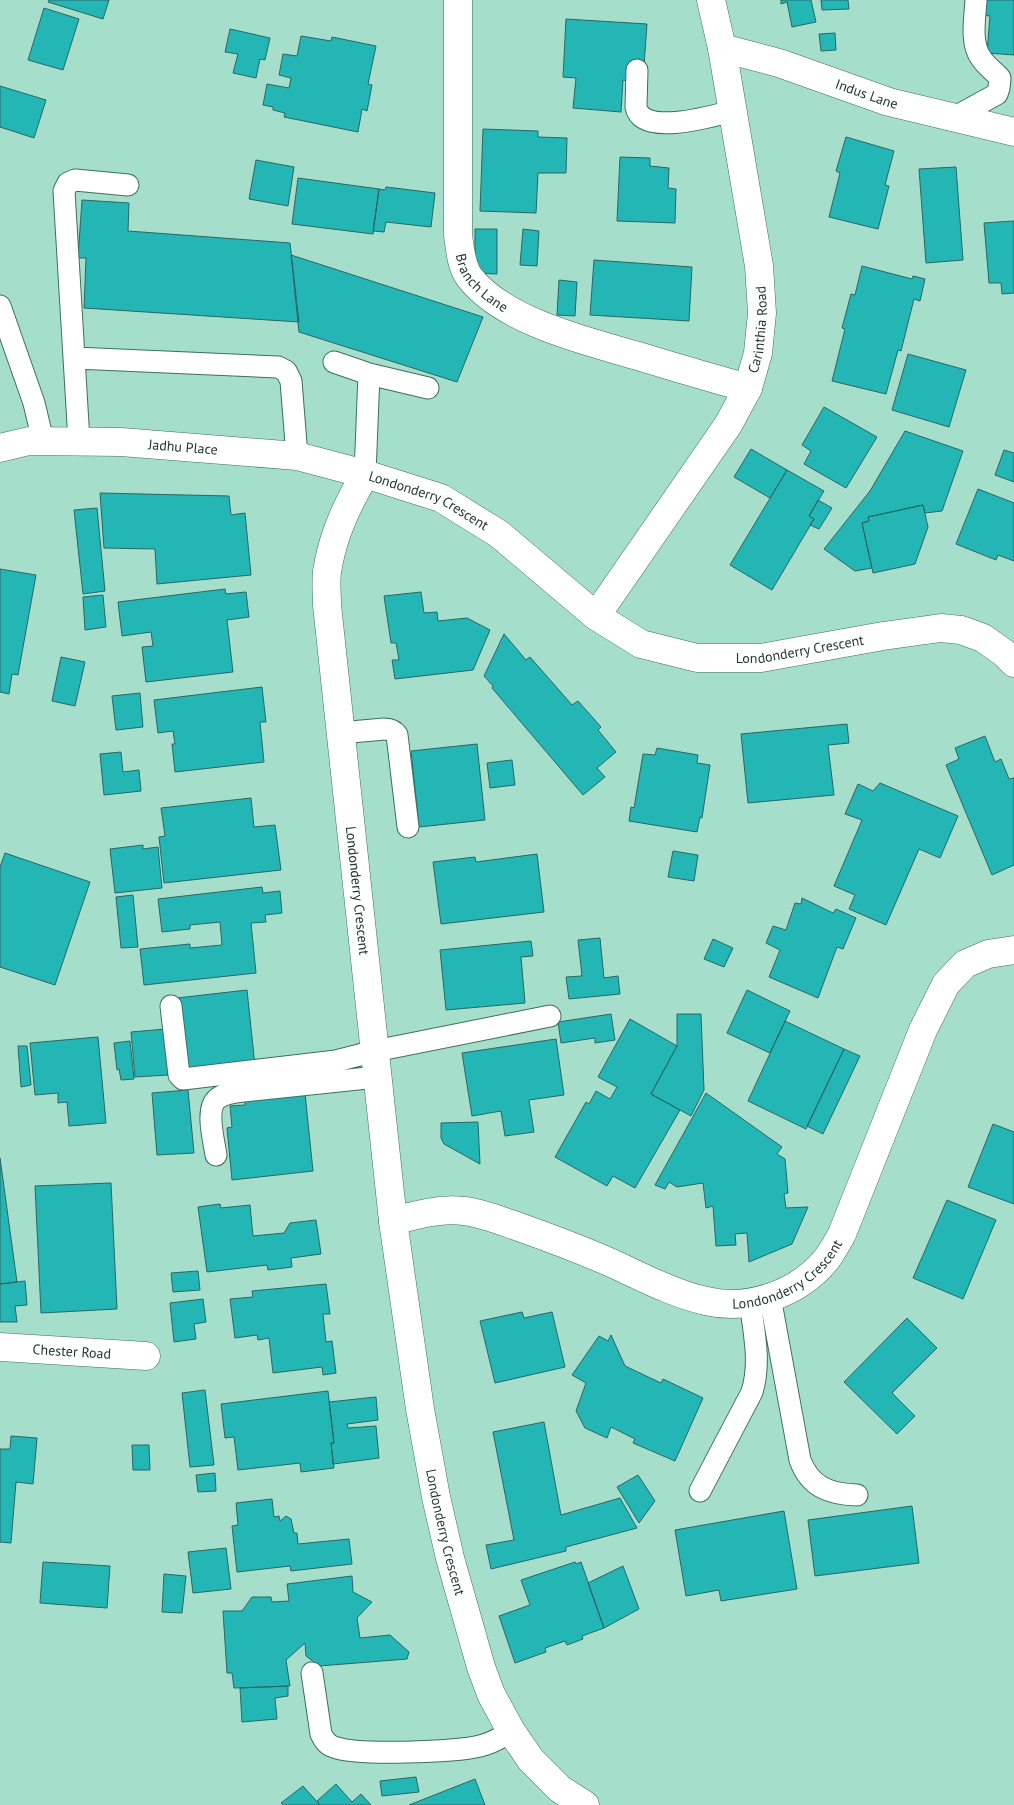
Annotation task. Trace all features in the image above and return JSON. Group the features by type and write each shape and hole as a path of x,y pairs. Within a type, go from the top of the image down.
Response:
{"street":[{"name":"Branch Lane","path":"458,0 458,235 462,259 469,276 481,290 500,304 534,322 576,338 748,388"},
{"name":"Carinthia Road","path":"596,616 728,425 748,388 758,353 762,313 759,266 722,48 711,0"},
{"name":"Indus Lane","path":"722,48 779,63 889,102 1014,132"},
{"name":"Jadhu Place","path":"0,448 29,441 121,442 297,456 365,474"},
{"name":"Londonderry Crescent","path":"585,1805 560,1788 531,1760 511,1731 491,1694 481,1667 450,1558 438,1506 420,1409 393,1221 340,734 327,605 327,568 335,536 345,511 365,474 441,498 500,534 596,616 641,644 697,658 761,658 883,636 941,628 961,630 983,638 1014,662"},
{"name":"Londonderry Crescent","path":"393,1221 428,1212 464,1211 505,1222 572,1246 663,1287 706,1301 732,1304 780,1294 802,1282 825,1260 842,1234 923,1030 946,984 966,964 988,954 1014,950"},
{"name":"Chester Road","path":"0,1347 146,1356"}],"lane":[{"path":"955,117 996,94 999,88 1000,78 980,58 976,51 974,42 976,0"},
{"path":"637,70 636,108 637,114 641,117 656,122 674,123 732,111"},
{"path":"79,442 64,191 68,183 75,180 128,185"},
{"path":"0,306 34,403 43,441"},
{"path":"74,358 278,367 286,371 291,381 297,456"},
{"path":"334,362 369,374 428,388"},
{"path":"365,474 369,374"},
{"path":"340,734 391,729 396,732 398,735 408,827"},
{"path":"171,1006 179,1075 181,1078 196,1078 336,1061 376,1064"},
{"path":"216,1155 210,1112 212,1105 217,1099 226,1094 376,1064 550,1016"},
{"path":"700,1491 752,1392 757,1376 760,1299"},
{"path":"760,1299 803,1470 814,1483 827,1490 857,1495"},
{"path":"312,1673 321,1734 326,1742 334,1748 384,1752 461,1749 495,1741 511,1731"}],"building":[{"path":"49,0 109,0 103,19 48,2"},
{"path":"781,0 811,0 816,22 792,27 787,2 781,4"},
{"path":"821,0 848,0 849,9 822,10"},
{"path":"981,0 1014,0 1014,55 987,53 990,16 980,15"},
{"path":"44,8 79,19 63,70 28,60"},
{"path":"566,19 647,24 644,66 628,81 623,80 621,112 573,108 576,78 563,77"},
{"path":"230,29 270,38 265,60 260,59 256,78 233,73 238,54 225,52"},
{"path":"835,33 836,50 821,51 819,34"},
{"path":"301,36 331,41 332,37 376,46 368,84 372,85 367,111 362,109 358,132 284,117 285,113 273,110 273,107 263,105 267,84 289,88 291,78 279,75 283,54 297,56"},
{"path":"0,86 46,100 34,138 0,127"},
{"path":"483,129 538,131 538,137 567,138 566,173 538,173 536,213 480,211"},
{"path":"846,137 894,151 885,185 889,186 878,229 829,217 840,173 836,171"},
{"path":"620,157 650,158 650,166 669,168 668,188 676,189 675,223 617,221"},
{"path":"256,160 294,167 288,206 249,199"},
{"path":"956,167 963,260 926,263 919,169"},
{"path":"298,178 379,189 373,234 292,224"},
{"path":"386,187 435,193 431,227 386,222 384,232 373,231 379,189 385,190"},
{"path":"82,200 129,203 128,231 290,243 299,322 84,308 86,258 78,258"},
{"path":"1014,221 1014,293 1002,294 1001,283 989,283 984,223"},
{"path":"475,229 497,229 497,274 475,273"},
{"path":"523,229 539,231 537,266 520,265"},
{"path":"291,255 483,317 457,382 299,332"},
{"path":"594,260 692,267 689,321 590,315"},
{"path":"862,266 912,279 913,276 925,279 920,301 914,299 901,351 898,350 886,394 832,381 845,329 842,328 851,294 855,295"},
{"path":"559,280 577,282 575,316 557,315"},
{"path":"908,354 966,370 949,427 892,410"},
{"path":"824,407 877,437 846,488 804,464 811,451 802,445"},
{"path":"905,431 963,451 942,511 925,513 923,505 868,517 869,521 862,523 872,568 855,571 824,549 870,491"},
{"path":"751,449 787,470 770,498 734,477"},
{"path":"1004,450 1014,453 1014,482 995,475"},
{"path":"787,470 824,491 809,516 814,519 772,590 730,565"},
{"path":"978,489 1014,503 1014,561 998,555 996,560 956,544"},
{"path":"100,493 229,496 231,515 245,513 251,575 157,584 155,549 104,548"},
{"path":"818,500 832,508 819,529 810,525 814,519 809,516"},
{"path":"923,505 928,527 915,564 873,573 862,523 869,521 868,517"},
{"path":"97,508 105,591 83,594 74,510"},
{"path":"0,569 36,575 18,675 12,674 9,694 0,692"},
{"path":"225,589 226,594 246,592 249,617 227,620 233,672 146,682 142,647 153,646 151,632 122,636 118,602"},
{"path":"421,592 424,613 437,612 438,621 467,618 490,630 473,670 395,679 392,660 399,660 396,643 391,643 384,596"},
{"path":"103,595 106,627 85,630 83,597"},
{"path":"504,634 526,660 530,657 572,705 578,701 601,727 598,730 616,752 597,768 605,777 583,795 492,688 493,686 484,676"},
{"path":"61,657 85,662 75,706 52,701"},
{"path":"262,687 266,722 260,722 264,762 175,772 172,744 175,744 173,731 158,733 154,700"},
{"path":"140,693 143,727 116,730 112,696"},
{"path":"847,724 849,743 828,745 834,795 748,803 741,734"},
{"path":"985,736 995,762 1001,759 1009,779 1014,778 1014,865 992,875 946,765 959,759 955,748"},
{"path":"477,744 485,820 419,827 411,751"},
{"path":"657,748 698,755 697,763 710,765 702,818 700,817 697,832 629,821 631,807 634,808 643,754 655,755"},
{"path":"121,752 123,772 139,770 141,791 104,795 100,754"},
{"path":"512,760 515,785 490,788 487,763"},
{"path":"880,783 958,816 940,858 919,849 886,925 849,909 855,895 834,886 862,820 845,814 858,784 873,791"},
{"path":"251,798 254,827 275,825 281,870 164,883 159,837 165,836 161,808"},
{"path":"143,845 143,849 158,847 162,888 115,893 110,849"},
{"path":"673,851 698,855 694,881 668,877"},
{"path":"5,853 90,882 55,985 0,967 0,867"},
{"path":"537,854 544,912 441,924 433,862 475,857 476,862"},
{"path":"262,887 263,893 280,891 282,913 265,915 266,922 251,923 256,973 144,985 140,949 190,944 190,948 222,945 220,922 190,925 190,929 162,932 158,899"},
{"path":"133,895 138,947 121,948 116,897"},
{"path":"802,898 833,913 836,909 856,918 843,949 837,947 818,998 769,977 780,950 766,943 773,926 786,930 795,903 801,904"},
{"path":"600,938 604,978 618,976 620,994 569,999 566,977 582,976 578,940"},
{"path":"713,939 733,948 724,967 704,959"},
{"path":"531,941 533,956 521,957 525,1003 446,1010 440,950"},
{"path":"247,990 255,1066 187,1074 177,998"},
{"path":"747,990 790,1011 770,1053 727,1033"},
{"path":"611,1014 615,1040 595,1043 595,1038 561,1043 558,1022"},
{"path":"677,1014 701,1014 704,1090 691,1116 651,1094 677,1046"},
{"path":"630,1019 677,1046 651,1094 680,1110 635,1188 613,1176 607,1186 555,1157 586,1102 589,1104 596,1091 610,1099 617,1087 598,1077"},
{"path":"785,1021 844,1049 806,1129 748,1101"},
{"path":"165,1029 168,1075 135,1077 131,1032"},
{"path":"98,1037 106,1123 69,1126 67,1102 58,1103 58,1093 35,1095 30,1043"},
{"path":"556,1039 564,1095 529,1100 534,1132 505,1136 501,1111 472,1116 462,1053"},
{"path":"130,1041 134,1079 121,1080 119,1069 117,1070 114,1043"},
{"path":"18,1046 27,1046 31,1085 21,1087"},
{"path":"844,1049 860,1056 823,1134 807,1126"},
{"path":"188,1090 194,1153 157,1155 152,1093"},
{"path":"305,1093 313,1171 232,1180 227,1128 232,1127 230,1106 245,1105 245,1100"},
{"path":"706,1093 782,1147 777,1154 785,1159 788,1193 784,1194 786,1208 808,1207 792,1244 749,1262 747,1233 735,1234 736,1245 716,1246 713,1206 706,1208 703,1183 677,1187 669,1182 665,1189 655,1185"},
{"path":"478,1122 480,1164 444,1144 441,1138 441,1123"},
{"path":"993,1124 1014,1132 1014,1204 968,1187"},
{"path":"0,1158 17,1282 0,1284"},
{"path":"111,1183 117,1309 41,1313 35,1186"},
{"path":"947,1200 996,1220 963,1299 913,1278"},
{"path":"220,1204 221,1208 250,1205 253,1236 284,1233 290,1223 316,1220 321,1254 291,1258 292,1267 268,1270 267,1265 207,1272 198,1207"},
{"path":"198,1271 200,1290 173,1292 171,1273"},
{"path":"25,1281 27,1305 15,1306 17,1322 0,1322 0,1284"},
{"path":"326,1284 330,1314 323,1314 326,1342 332,1341 336,1373 323,1375 322,1367 273,1373 269,1338 258,1340 257,1335 235,1338 230,1299 253,1297 252,1291"},
{"path":"203,1299 206,1322 194,1324 196,1339 174,1342 170,1303"},
{"path":"522,1312 524,1318 552,1312 565,1367 495,1383 480,1321"},
{"path":"907,1318 937,1348 892,1393 915,1416 897,1434 844,1382"},
{"path":"611,1335 625,1366 661,1383 663,1379 703,1398 675,1461 633,1443 635,1439 611,1427 607,1438 585,1428 576,1411 586,1383 572,1375 599,1336 608,1341"},
{"path":"205,1390 214,1465 190,1467 182,1393"},
{"path":"328,1391 334,1443 331,1443 334,1468 301,1472 300,1463 238,1470 234,1437 225,1438 221,1404"},
{"path":"376,1397 378,1420 347,1424 348,1428 376,1426 379,1458 333,1464 331,1443 334,1443 329,1402"},
{"path":"544,1422 561,1515 620,1498 637,1528 566,1547 566,1551 491,1569 486,1545 514,1540 493,1432"},
{"path":"11,1436 37,1438 33,1484 16,1482 11,1543 0,1542 0,1449 10,1449"},
{"path":"132,1445 149,1445 150,1470 133,1470"},
{"path":"215,1473 216,1491 198,1492 196,1475"},
{"path":"638,1475 655,1501 639,1523 617,1487"},
{"path":"272,1499 274,1517 279,1516 280,1521 286,1516 291,1519 294,1533 297,1533 298,1544 349,1539 352,1564 291,1571 290,1566 237,1572 232,1526 238,1525 236,1503"},
{"path":"912,1506 919,1563 815,1576 808,1520"},
{"path":"784,1511 797,1589 721,1601 719,1590 686,1596 675,1530"},
{"path":"226,1548 231,1589 193,1593 188,1552"},
{"path":"43,1562 110,1566 107,1608 40,1603"},
{"path":"575,1562 576,1564 581,1562 604,1628 582,1636 583,1639 567,1645 565,1641 545,1648 546,1652 515,1663 499,1616 530,1605 521,1580"},
{"path":"623,1566 639,1609 604,1628 588,1583"},
{"path":"164,1574 186,1576 182,1613 162,1612"},
{"path":"352,1576 353,1592 372,1602 357,1618 360,1638 390,1635 409,1652 407,1659 319,1666 306,1656 305,1643 286,1660 290,1686 234,1688 232,1673 227,1673 223,1611 242,1611 252,1597 271,1597 272,1602 289,1601 287,1584"},
{"path":"288,1686 288,1696 275,1698 277,1719 242,1722 240,1688"},
{"path":"416,1777 419,1792 382,1796 380,1781"},
{"path":"475,1779 485,1805 409,1805"},
{"path":"336,1784 352,1802 361,1794 371,1805 320,1805 317,1801"},
{"path":"303,1786 320,1805 283,1805 281,1803"}]}
